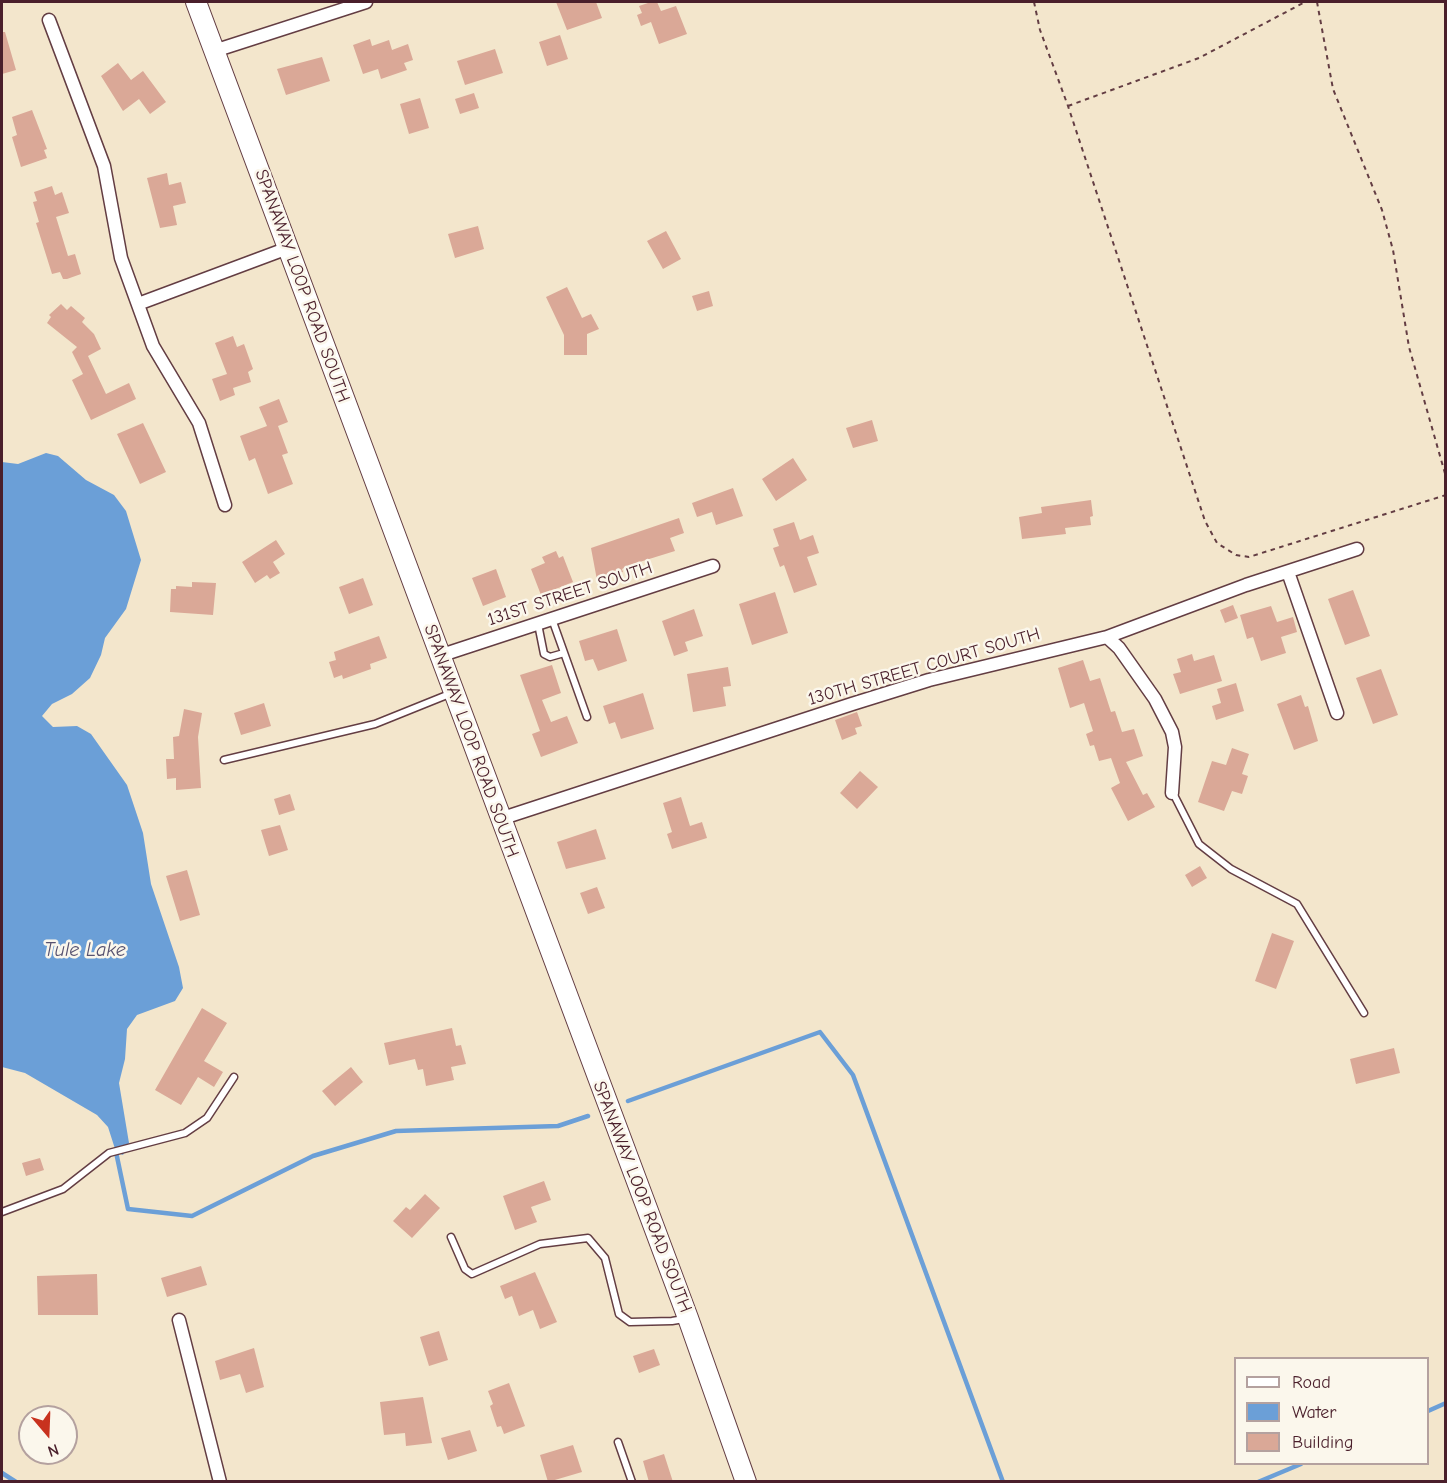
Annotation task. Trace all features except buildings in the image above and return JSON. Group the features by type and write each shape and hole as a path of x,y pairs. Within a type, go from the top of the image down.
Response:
{"main road":[{"name":"SPANAWAY LOOP ROAD SOUTH","path":"196,2 688,1318 746,1482"}],"street":[{"path":"214,51 366,2"},
{"path":"50,20 104,166 121,258 163,366 199,423 225,505"},
{"path":"138,304 288,248"},
{"name":"130TH STREET COURT SOUTH","path":"500,819 852,704 929,681 1107,637 1357,549"},
{"name":"131ST STREET SOUTH","path":"439,656 713,566"},
{"path":"1288,572 1337,713"},
{"path":"1107,637 1119,648 1155,699 1172,732 1175,747 1172,793"},
{"path":"179,1320 220,1482"}],"lane":[{"path":"552,619 587,717"},
{"path":"538,624 544,654 550,657 564,652"},
{"path":"224,760 375,724 453,693"},
{"path":"1172,793 1199,844 1231,869 1297,904 1364,1013"},
{"path":"2,1212 63,1189 109,1153 186,1133 207,1118 234,1077"},
{"path":"451,1237 465,1269 472,1274 540,1245 588,1238 605,1258 619,1314 630,1322 672,1322 688,1318"},
{"path":"618,1442 632,1482"}],"path":[{"path":"1034,2 1040,30 1068,106 1204,521 1217,543 1230,553 1249,557 1446,495"},
{"path":"1068,106 1200,58 1305,2"},
{"path":"1317,2 1334,89 1387,230 1408,347 1446,477"}],"water":[{"name":"Tule Lake","path":"46,453 58,456 86,480 114,495 126,511 141,560 126,609 105,638 101,655 90,678 72,694 52,704 42,716 53,727 77,726 91,734 127,785 143,833 151,884 179,967 183,988 175,1001 137,1015 127,1029 125,1059 119,1083 129,1143 123,1155 116,1152 108,1127 97,1115 25,1073 2,1067 2,462 18,464"}],"waterway":[{"path":"628,1101 820,1032 853,1075 1003,1482"},
{"path":"116,1152 128,1209 192,1216 313,1156 396,1131 558,1126 588,1116"},
{"path":"1429,1411 1446,1403"},
{"path":"1258,1482 1299,1465"},
{"path":"2,1473 16,1482"}]}
